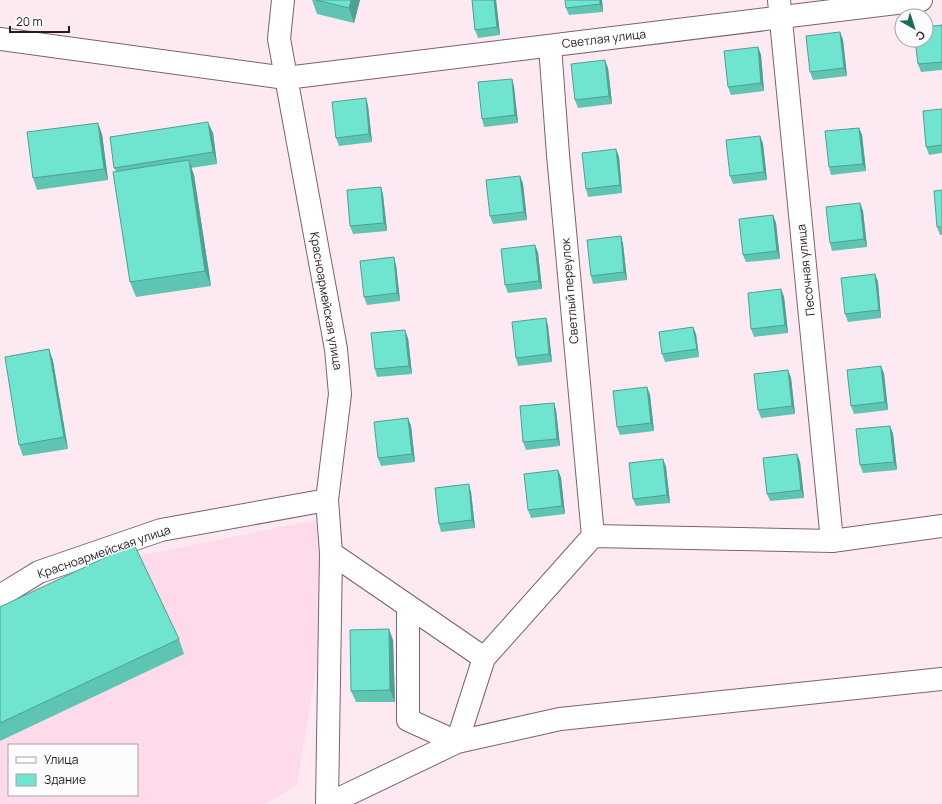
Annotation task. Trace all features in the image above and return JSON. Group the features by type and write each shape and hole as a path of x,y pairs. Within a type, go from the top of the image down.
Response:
{"street":[{"name":"Красноармейская улица","path":"0,596 39,572 161,530 327,500 340,394 336,349 279,39 283,0"},
{"name":"Светлая улица","path":"0,39 286,78 550,46 780,9 921,0"},
{"name":"Песочная улица","path":"780,9 832,541"},
{"name":"Светлый переулок","path":"550,46 558,155 593,536"},
{"path":"327,500 331,553 328,804 457,742 560,719 942,679"},
{"path":"457,742 484,658 593,536 832,541 942,526"},
{"path":"331,553 484,658"},
{"path":"408,606 408,720 457,742"}],"shaded area":[{"path":"316,520 324,622 297,785 265,804 0,804 0,611 78,571 143,555"}],"building":[{"path":"316,0 351,0 349,8"},
{"path":"472,0 494,0 497,27 475,30"},
{"path":"565,0 600,0 600,4 566,8"},
{"path":"942,25 942,62 918,64 916,48 934,48 934,26"},
{"path":"840,32 844,68 810,72 806,36"},
{"path":"758,47 761,83 728,87 724,51"},
{"path":"605,60 609,96 575,100 571,64"},
{"path":"512,79 515,115 482,119 478,82"},
{"path":"366,98 369,134 336,138 332,102"},
{"path":"942,109 942,145 926,147 923,111"},
{"path":"208,122 213,152 114,168 110,137"},
{"path":"98,123 104,169 33,178 27,132"},
{"path":"859,128 863,164 829,167 825,131"},
{"path":"760,136 764,172 730,176 726,140"},
{"path":"616,149 620,185 586,189 582,153"},
{"path":"189,160 205,271 130,282 113,172"},
{"path":"520,176 524,212 490,216 486,180"},
{"path":"381,187 384,223 350,226 347,190"},
{"path":"942,190 942,227 937,227 934,191"},
{"path":"860,203 864,239 830,243 826,207"},
{"path":"773,215 777,251 743,255 739,219"},
{"path":"621,236 624,272 591,276 587,240"},
{"path":"535,245 539,281 505,285 501,249"},
{"path":"394,257 397,293 364,297 360,261"},
{"path":"875,274 879,310 845,314 841,278"},
{"path":"781,289 785,325 751,329 748,293"},
{"path":"546,318 549,354 516,358 512,322"},
{"path":"693,327 697,349 662,354 659,332"},
{"path":"405,330 409,366 375,369 371,333"},
{"path":"49,349 64,437 19,445 5,357"},
{"path":"881,366 885,402 851,406 847,370"},
{"path":"788,370 792,406 758,410 754,374"},
{"path":"647,387 651,423 617,427 613,391"},
{"path":"554,403 557,439 523,442 520,406"},
{"path":"408,418 412,454 378,458 374,422"},
{"path":"890,426 894,462 860,465 856,429"},
{"path":"797,454 801,490 767,494 763,458"},
{"path":"663,459 667,495 633,499 629,463"},
{"path":"558,470 562,506 528,510 524,474"},
{"path":"469,484 472,520 439,524 435,488"},
{"path":"134,544 179,639 0,723 0,607"},
{"path":"389,629 390,690 351,691 350,630"}]}
